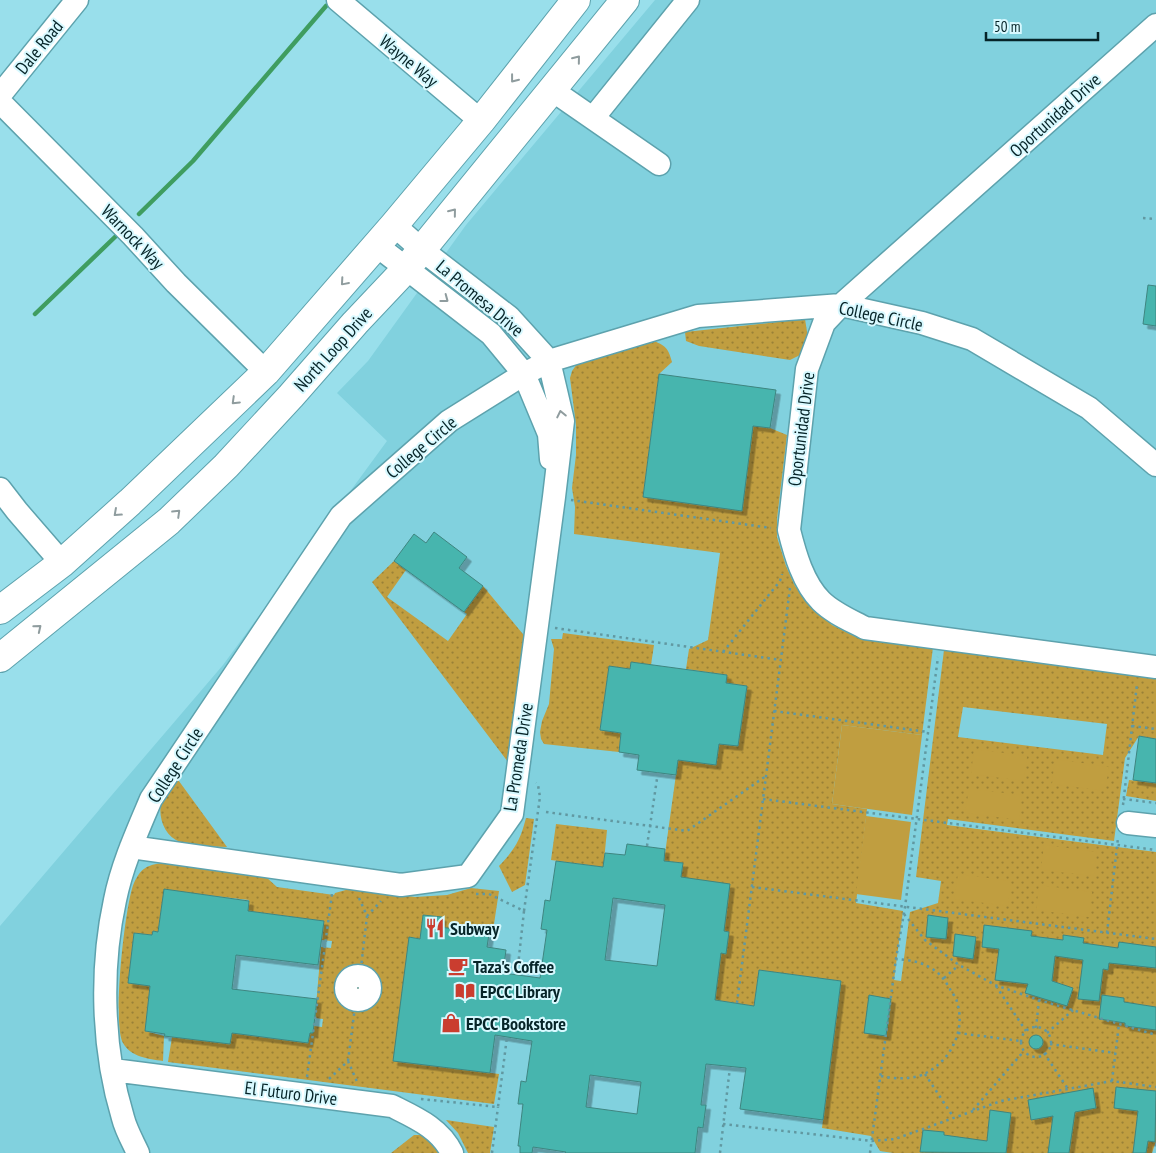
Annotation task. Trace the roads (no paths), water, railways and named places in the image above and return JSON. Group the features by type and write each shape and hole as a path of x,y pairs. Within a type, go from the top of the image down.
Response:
{"main road":[{"name":"North Loop Drive","path":"0,610 62,563 130,502 266,372 394,225 481,121 576,0"},
{"name":"North Loop Drive","path":"0,658 169,521 239,452 414,260 625,0"}],"street":[{"name":"Dale Road","path":"0,94 77,0"},
{"name":"Wayne Way","path":"338,0 481,121"},
{"path":"593,118 688,0"},
{"name":"Oportunidad Drive","path":"1148,666 864,628 832,610 820,600 806,578 796,556 789,530 806,369 824,323 841,305 1156,25"},
{"path":"552,90 658,164"},
{"name":"Warnock Way","path":"0,102 133,236 176,283 266,372"},
{"name":"La Promesa Drive","path":"394,225 414,260 491,334 524,374 549,434 554,497"},
{"name":"La Promesa Drive","path":"376,245 414,260 509,317 549,361 563,421 554,497"},
{"name":"College Circle","path":"138,1153 123,1119 113,1070 105,1013 107,953 115,899 131,847 151,799 341,516 449,421 524,374 549,361 698,316 841,305 922,323 972,339 1089,408 1156,465"},
{"name":"La Promesa Drive","path":"491,334 499,355 500,371 493,394"},
{"path":"0,489 62,563"},
{"name":"La Promeda Drive","path":"131,847 401,885 468,876 512,814 554,497"},
{"path":"1123,822 1156,826"},
{"path":"356,1000 366,997 370,990 369,982 360,976"},
{"name":"El Futuro Drive","path":"113,1070 392,1106 421,1120 434,1130 449,1146 452,1153"}],"waterway":[{"path":"139,214 193,161 326,6"},
{"path":"35,314 116,236"}],"place":[{"name":"Subway","path":"435,928"},
{"name":"Taza's Coffee","path":"458,966"},
{"name":"EPCC Library","path":"465,991"},
{"name":"EPCC Bookstore","path":"451,1023"}]}
